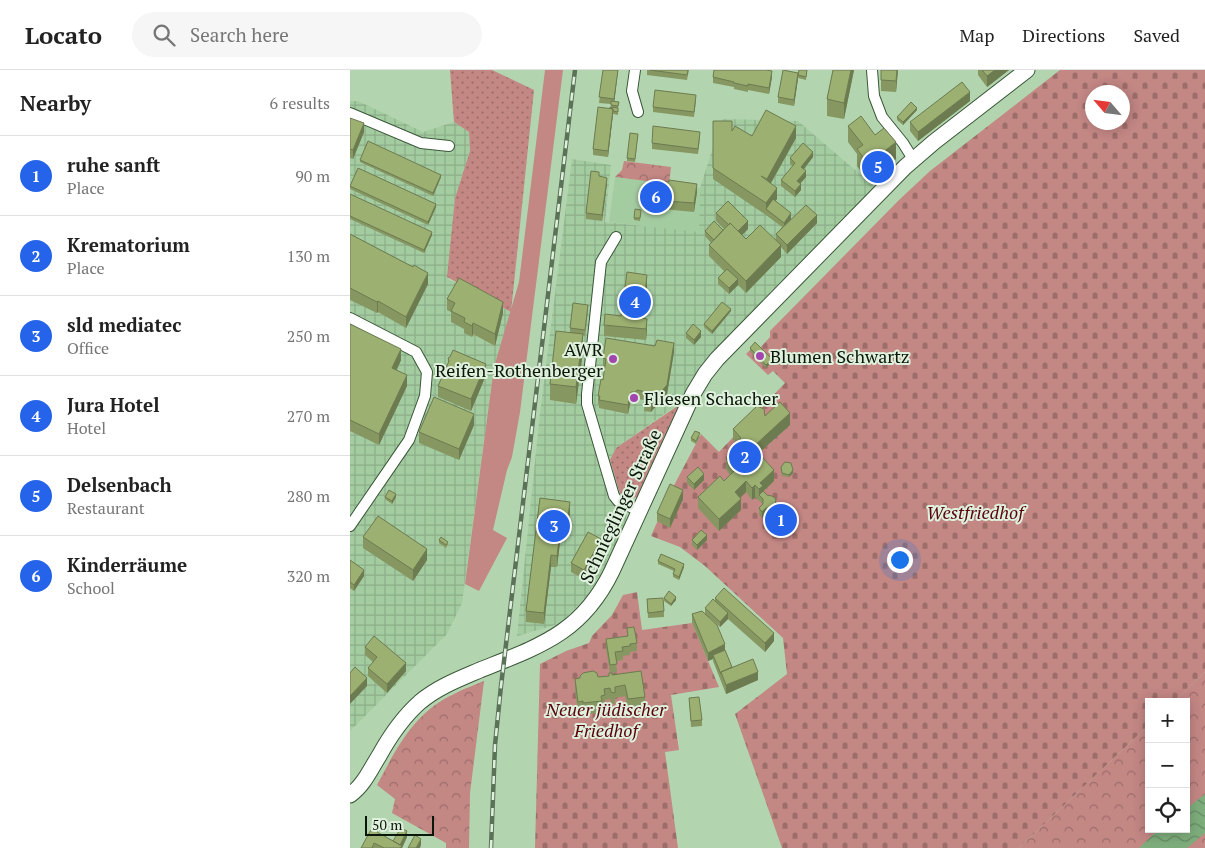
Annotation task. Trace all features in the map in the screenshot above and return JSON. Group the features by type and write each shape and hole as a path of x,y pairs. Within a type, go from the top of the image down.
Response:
{"main road":[{"name":"Schnieglinger Straße","path":"350,795 363,783 402,720 421,701 447,685 547,641 567,629 581,617 592,605 605,585 694,394 705,374 717,359 913,159 1027,70"}],"street":[{"path":"635,70 632,91 638,112"},
{"path":"872,70 874,96 882,117 913,159"},
{"path":"350,113 421,143 449,146"},
{"path":"616,237 601,262 587,404 614,496 622,503 639,511"},
{"path":"350,318 416,352 427,372 424,396 408,440 350,526"}],"shaded area":[{"path":"350,101 358,101 423,132 454,122 469,132 470,151 455,198 448,279 511,312 494,367 462,603 447,634 350,731"},
{"path":"722,119 798,121 875,187 683,401 616,448 610,460 627,517 599,585 559,624 517,636 540,413 572,159 611,165 605,222 699,232 700,188"},
{"path":"615,177 700,188 700,233 609,222"}],"green space":[{"path":"450,70 492,70 534,90 511,312 447,277 455,198 470,151 469,132 454,122"},
{"path":"545,70 563,70 520,412 512,457 507,470 493,530 507,538 479,591 465,584 494,367 519,282"},
{"name":"Westfriedhof","path":"1060,70 1205,70 1205,672 1178,698 1145,698 1145,729 1019,848 782,848 735,714 787,674 783,638 705,566 680,547 651,536 670,493 701,434 719,452 785,383 773,371 768,375 746,354 755,345 759,349 770,337 770,331 930,171"},
{"path":"624,161 671,167 669,184 615,177 622,170"},
{"path":"679,405 637,497 629,499 621,497 610,460 616,448"},
{"name":"Neuer jüdischer Friedhof","path":"637,592 642,630 692,623 719,687 671,695 679,750 665,752 678,848 535,848 540,664 566,651 589,643 592,636 612,615 623,595"},
{"path":"1205,672 1205,848 1019,848 1145,729 1145,833 1190,833 1190,698 1178,698"},
{"path":"484,681 470,793 469,848 446,848 446,843 392,813 395,799 377,785 400,744 418,720 442,701"}],"water":[{"path":"1205,794 1205,833 1187,848 1139,848 1155,833 1190,833 1190,806"}],"building":[{"path":"603,70 618,70 614,99 599,97"},
{"path":"650,70 688,70 687,75"},
{"path":"714,70 772,71 769,88 748,84 748,86 713,77"},
{"path":"783,70 798,73 794,100 778,97"},
{"path":"799,70 807,70 806,77 798,75"},
{"path":"833,70 851,70 844,103 827,99"},
{"path":"881,70 897,70 896,81 881,80"},
{"path":"982,70 995,70 987,76"},
{"path":"962,82 970,92 918,132 910,122"},
{"path":"655,90 696,95 694,112 653,107"},
{"path":"611,101 619,102 618,106 611,105"},
{"path":"911,102 917,108 903,122 897,117"},
{"path":"598,107 613,109 608,151 593,149"},
{"path":"610,107 618,108 618,112 613,111"},
{"path":"766,110 796,126 767,179 761,176 777,188 766,203 713,168 713,121 732,121 732,131 735,126 752,136"},
{"path":"861,116 875,135 884,128 896,142 868,164 857,149 863,145 848,126"},
{"path":"350,118 364,123 353,150 350,149"},
{"path":"653,126 700,132 698,149 652,143"},
{"path":"630,133 638,134 635,159 627,158"},
{"path":"368,141 441,175 433,193 360,160"},
{"path":"803,143 813,152 801,167 806,171 797,181 801,184 795,191 781,180 795,163 790,158"},
{"path":"358,168 436,204 428,222 350,186"},
{"path":"591,171 599,172 599,176 607,178 602,215 586,213"},
{"path":"654,180 697,184 694,203 652,200 653,188 655,188"},
{"path":"350,194 432,232 424,250 350,216"},
{"path":"773,199 791,213 784,223 766,209"},
{"path":"728,201 748,221 738,231 716,213"},
{"path":"806,205 817,215 787,245 776,234"},
{"path":"635,209 641,210 640,218 634,218"},
{"path":"714,221 723,230 714,240 705,231"},
{"path":"730,223 746,239 760,225 781,245 746,281 709,245"},
{"path":"350,234 428,273 406,317 350,288"},
{"path":"727,269 738,279 729,288 718,278"},
{"path":"627,272 647,275 642,318 647,319 646,329 604,325 605,314 621,316"},
{"path":"459,278 503,302 495,334 473,323 472,326 464,322 465,318 451,311 455,303 447,299"},
{"path":"722,302 731,309 712,331 704,324"},
{"path":"573,303 588,305 585,330 570,328"},
{"path":"350,324 401,349 392,368 407,375 379,434 350,420"},
{"path":"693,324 701,331 694,340 686,333"},
{"path":"556,331 583,334 576,387 550,384"},
{"path":"606,338 655,346 657,340 674,343 667,385 659,394 657,393 656,398 651,404 644,403 646,392 637,390 636,392 631,392 628,405 599,400 600,396 598,396 601,379 603,380 606,359 603,358"},
{"path":"755,342 772,359 766,365 750,348"},
{"path":"453,350 486,364 471,399 438,386 449,361 448,358"},
{"path":"434,397 474,414 459,449 419,432"},
{"path":"780,402 790,413 753,447 774,470 760,483 763,486 759,489 755,485 752,488 746,481 735,492 741,499 719,519 698,497 720,476 724,481 735,470 726,458 735,447 741,444 741,438 733,429 757,406 764,409 765,416"},
{"path":"695,431 700,433 696,441 691,438"},
{"path":"785,462 791,463 793,470 789,475 782,473 781,467"},
{"path":"698,467 704,474 694,484 687,477"},
{"path":"670,484 683,490 670,519 657,513"},
{"path":"389,490 396,494 392,501 385,497"},
{"path":"763,491 776,499 775,505 772,508 766,508 762,512 759,508 763,504 763,499 759,495"},
{"path":"540,498 570,502 568,516 562,515 557,556 551,555 544,613 526,611"},
{"path":"378,516 427,549 413,570 363,537"},
{"path":"701,530 707,535 697,545 692,540"},
{"path":"588,532 601,539 584,570 571,563"},
{"path":"441,537 448,542 446,545 439,540"},
{"path":"661,554 684,564 679,577 673,574 675,569 658,561"},
{"path":"350,560 364,570 354,585 350,582"},
{"path":"724,588 774,633 765,643 715,598"},
{"path":"669,591 676,597 671,604 664,598"},
{"path":"663,598 664,611 648,613 647,599"},
{"path":"713,599 728,613 720,622 705,608"},
{"path":"702,611 717,625 725,644 708,653 692,614"},
{"path":"634,627 637,643 622,647 623,651 615,652 617,664 610,665 606,639 628,636 627,628"},
{"path":"374,636 406,663 387,684 368,668 377,657 365,647"},
{"path":"725,650 732,667 721,672 721,674 713,655"},
{"path":"753,659 758,672 726,685 721,672"},
{"path":"355,667 367,678 350,696 350,673"},
{"path":"593,671 597,673 598,677 609,676 609,673 612,673 612,675 641,671 645,697 628,699 625,685 615,687 615,693 611,692 610,688 604,689 605,695 601,696 602,701 578,702 575,679 580,678 583,673"},
{"path":"699,697 702,720 691,721 689,698"},
{"path":"374,824 379,827 377,832 402,846 400,848 384,848 374,843 372,848 361,848"},
{"path":"401,828 407,831 400,845 393,841"},
{"path":"415,835 421,839 416,848 408,848"}],"railway":[{"path":"491,848 495,745 501,686 575,70"}],"place":[{"name":"Delsenbach","path":"878,167"},
{"name":"Kinderräume","path":"656,197"},
{"name":"Jura Hotel","path":"635,302"},
{"name":"Blumen Schwartz","path":"760,356"},
{"name":"AWR Reifen-Rothenberger","path":"613,359"},
{"name":"Fliesen Schacher","path":"634,398"},
{"name":"Krematorium","path":"745,457"},
{"name":"ruhe sanft","path":"781,520"},
{"name":"sld mediatec","path":"554,526"}]}
